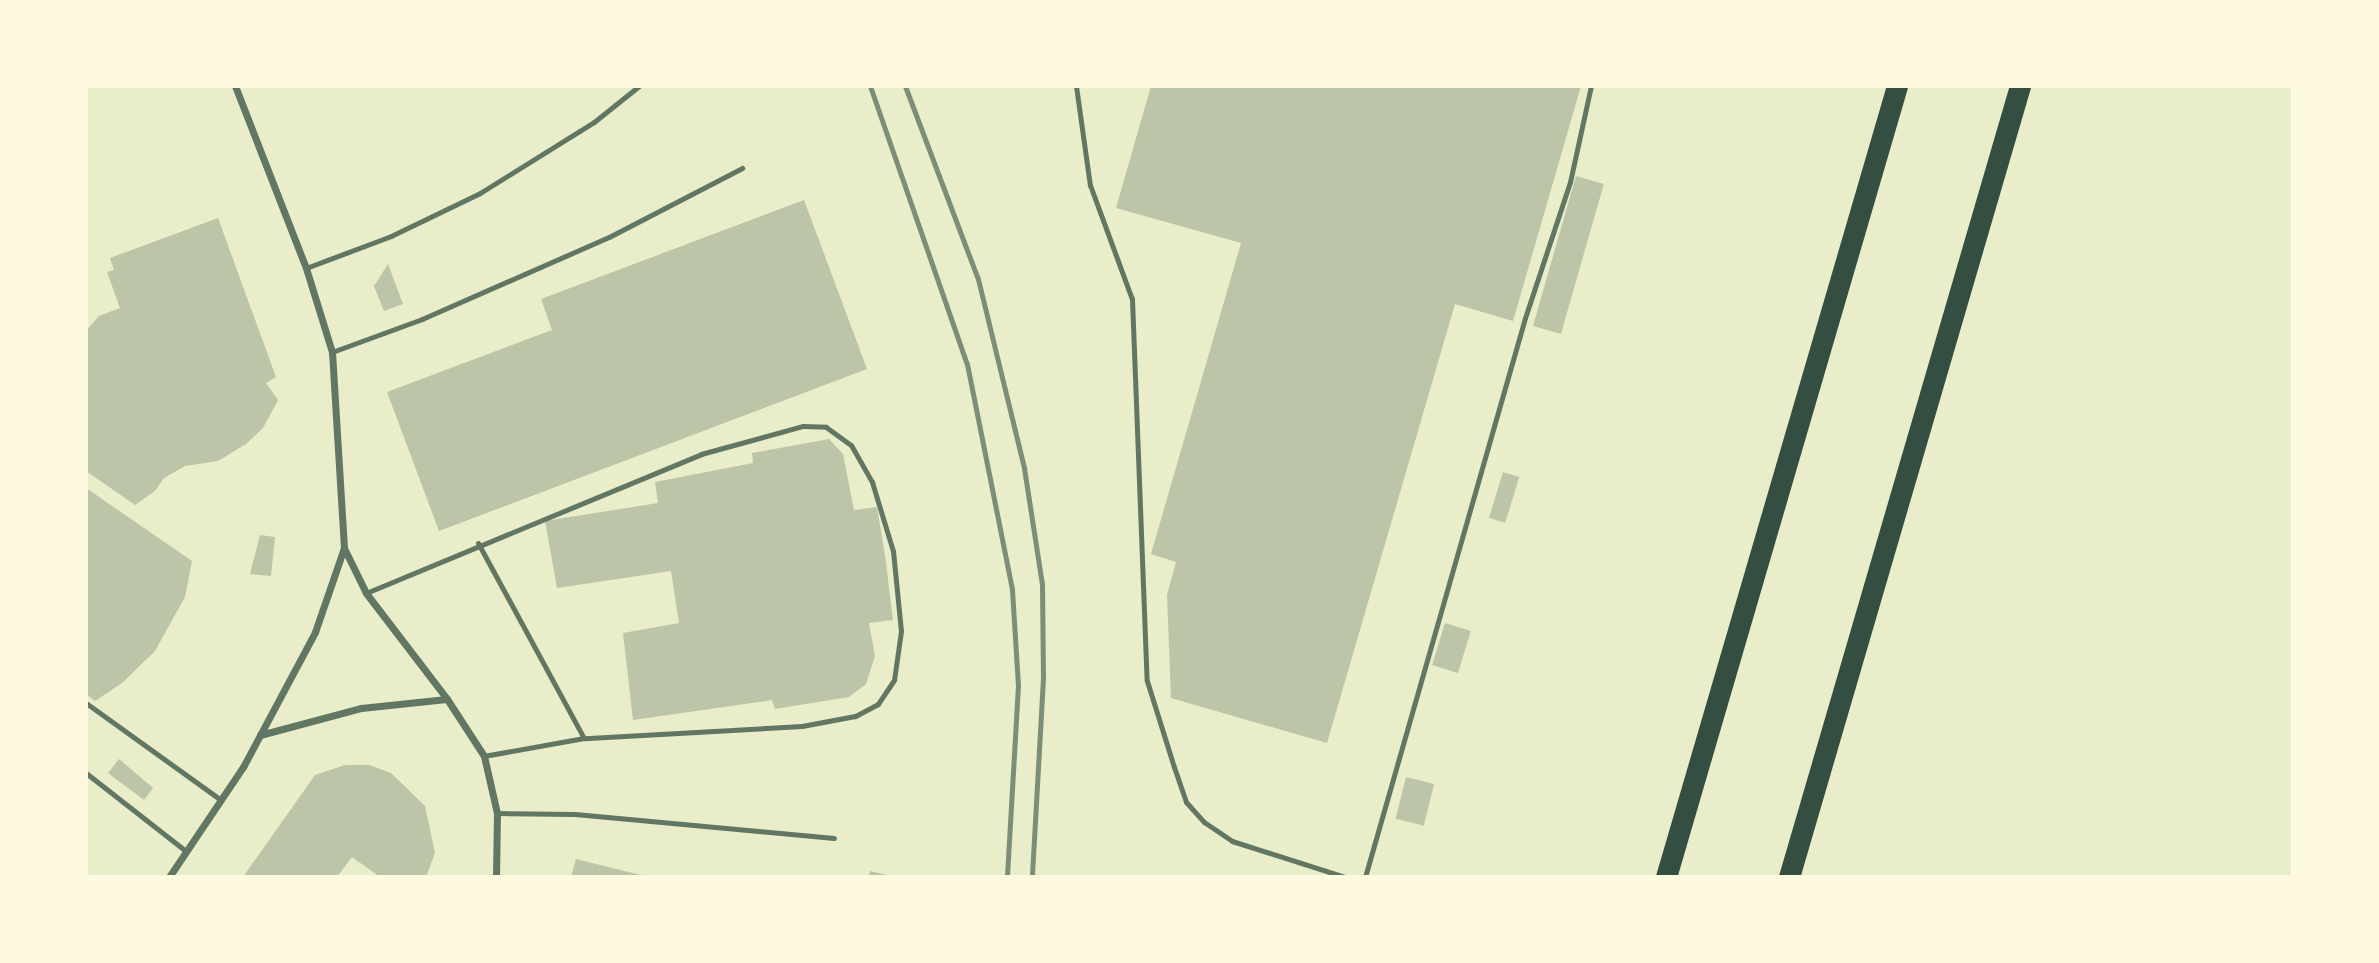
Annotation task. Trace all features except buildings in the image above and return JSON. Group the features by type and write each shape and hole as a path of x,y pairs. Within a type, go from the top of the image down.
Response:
{"highway":[{"path":"1666,877 1897,86"},
{"path":"1789,877 2020,86"}],"street":[{"path":"235,86 306,268 332,352 344,548 366,593 447,699 484,756 497,813 496,877"},
{"path":"169,877 260,734 315,632 344,548"},
{"path":"260,734 361,708 447,699"}],"lane":[{"path":"306,268 391,236 480,193 594,122 639,86"},
{"path":"1076,86 1090,185 1132,299 1147,681 1174,767 1186,802 1204,822 1232,841 1345,877"},
{"path":"1365,877 1525,318 1570,182 1591,86"},
{"path":"332,352 422,320 597,243 742,168"},
{"path":"366,593 478,543 701,454 803,426 826,427 838,433 859,456 872,482 893,551 901,631 894,680 886,697 855,716 802,726 584,738 484,756"},
{"path":"478,543 584,738"},
{"path":"86,703 220,800"},
{"path":"86,773 186,851"},
{"path":"497,813 575,814 834,838"}],"railway":[{"path":"870,86 967,364 1012,590 1018,685 1007,877"},
{"path":"905,86 978,279 1024,468 1042,584 1043,678 1032,877"}]}
